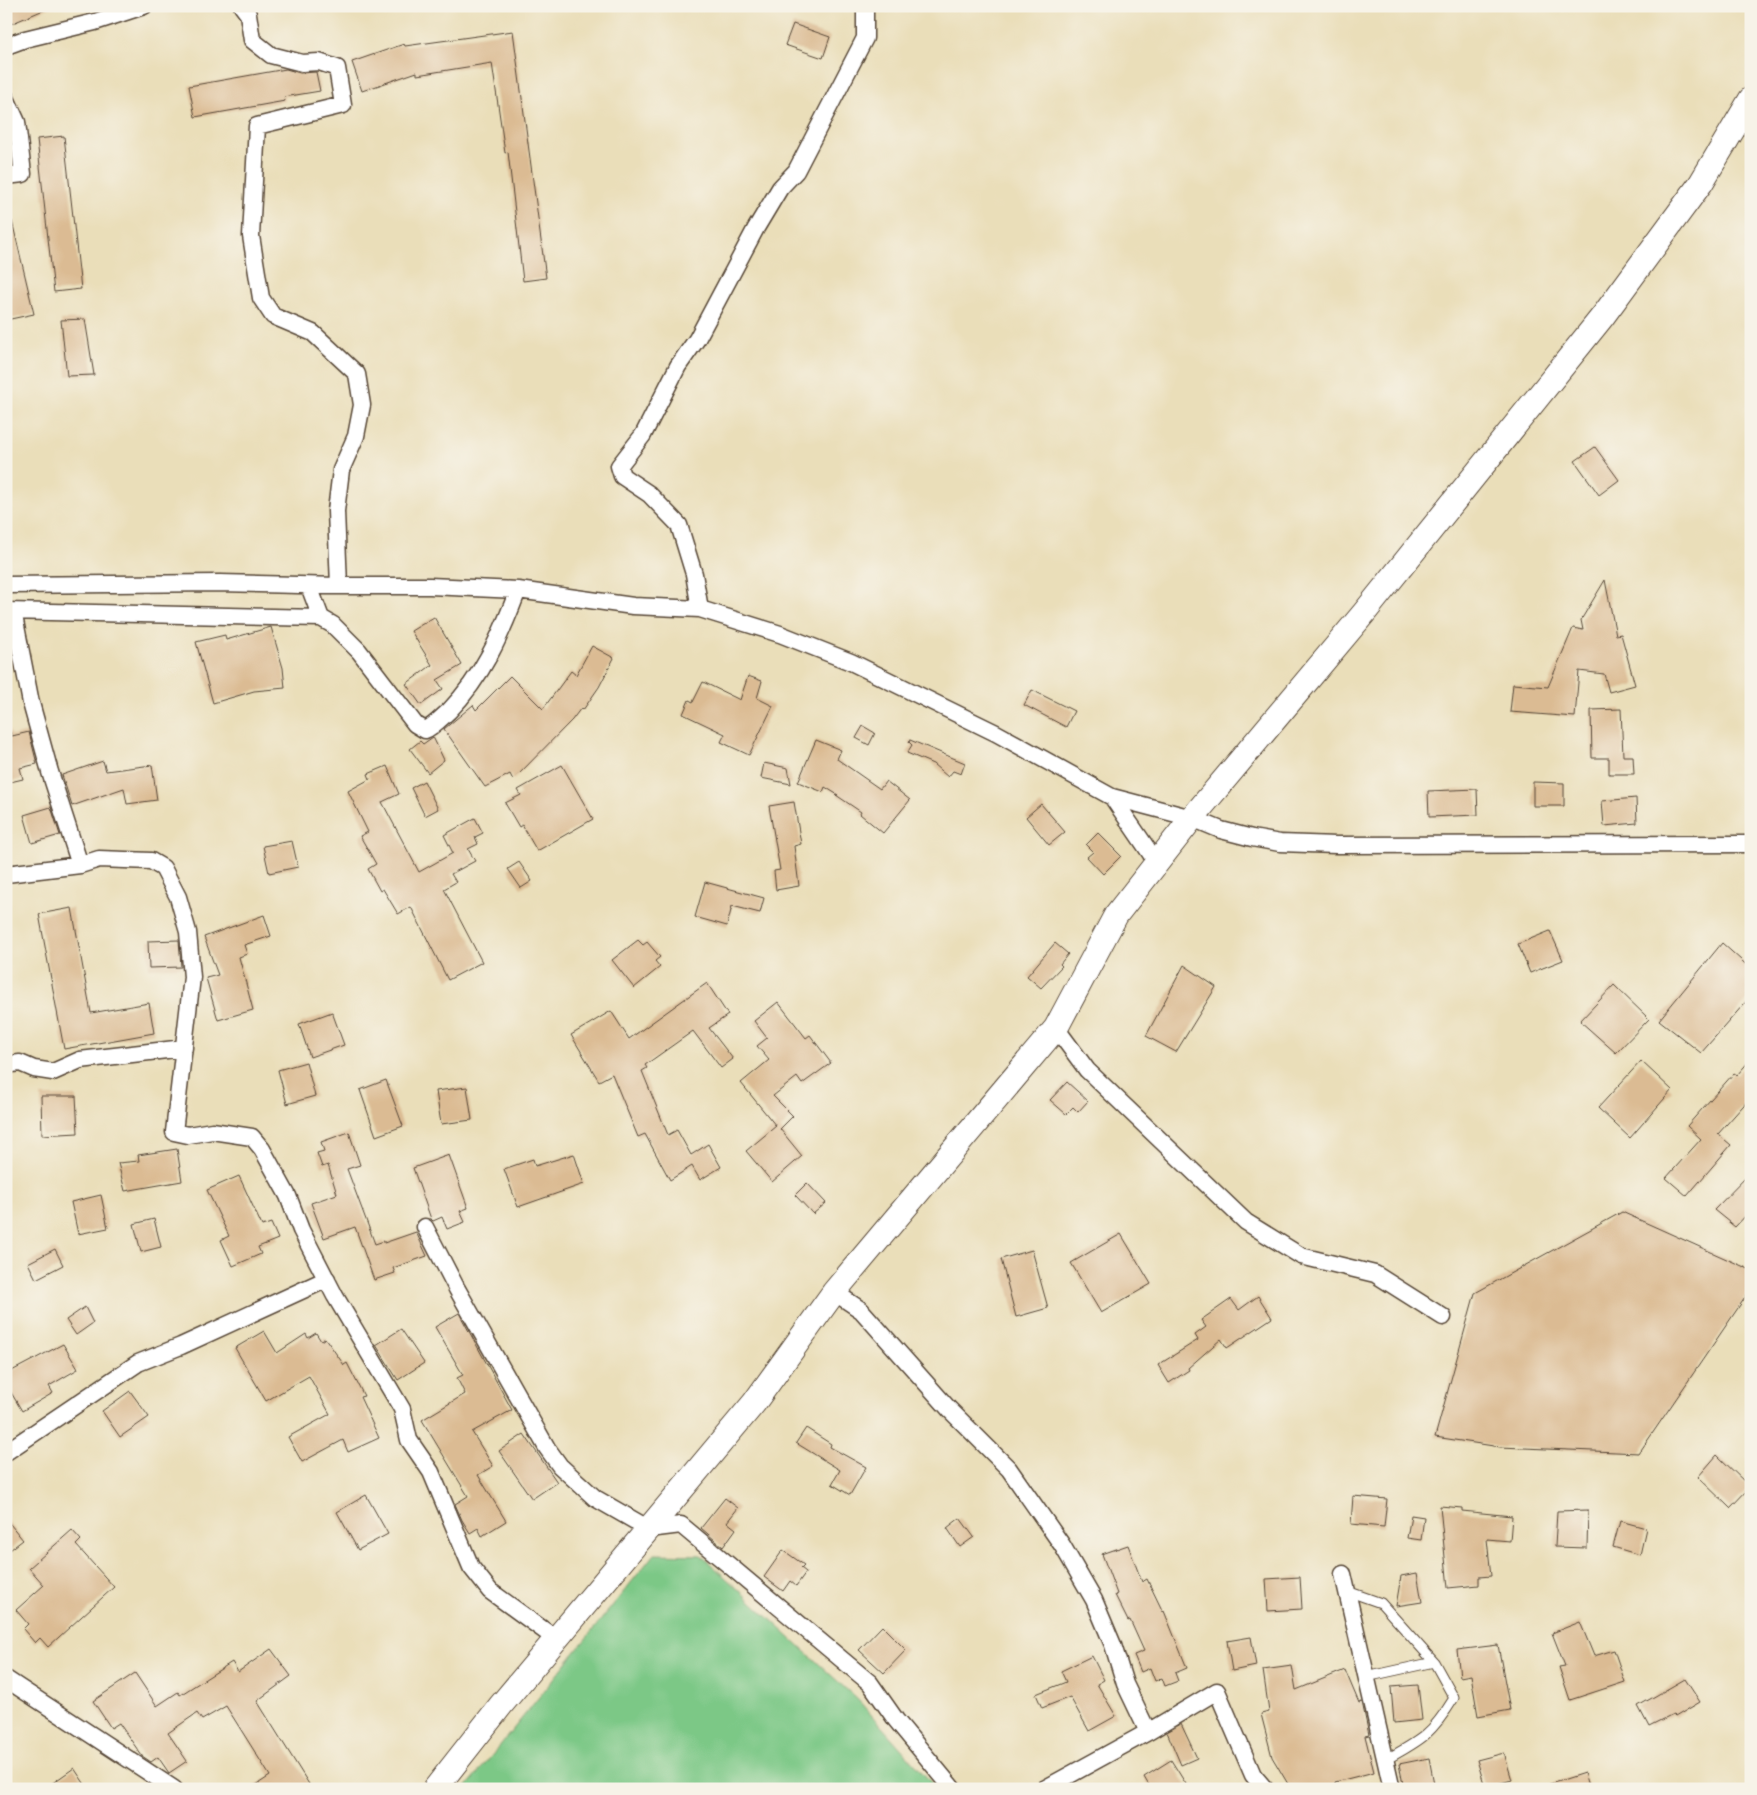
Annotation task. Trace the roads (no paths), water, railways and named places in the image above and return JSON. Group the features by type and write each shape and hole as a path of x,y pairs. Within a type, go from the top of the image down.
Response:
{"main road":[{"path":"435,1789 556,1639 754,1403 834,1292 1056,1028 1116,914 1192,818 1364,613 1603,316 1701,183 1751,100"}],"street":[{"path":"6,46 25,39 95,22 144,6"},
{"path":"242,6 248,14 252,40 271,55 302,63 319,62 337,68 342,105 258,126 251,236 260,298 273,316 313,333 358,374 362,405 356,436 341,470 336,511 338,586"},
{"path":"700,609 694,574 679,525 649,494 622,476 619,466 642,435 678,366 697,339 756,228 780,188 796,172 865,38 865,6"},
{"path":"6,98 17,122 23,174 6,176"},
{"path":"6,585 220,583 309,586 430,586 518,590 633,606 700,609 780,634 851,662 979,724 1112,797 1192,818 1221,830 1280,843 1374,845 1751,844"},
{"path":"309,586 321,618"},
{"path":"8,611 321,618 333,625 359,651 415,724 424,730 445,714 466,694 497,643 518,590"},
{"path":"8,611 15,621 30,703 80,866"},
{"path":"1112,797 1156,863"},
{"path":"6,874 80,866 99,859 151,861 162,868 178,897 188,932 192,977 174,1132 188,1135 212,1131 252,1137 273,1166 301,1230 327,1279 402,1409 409,1440 431,1472 471,1567 490,1591 556,1639"},
{"path":"1056,1028 1087,1070 1246,1222 1301,1256 1375,1274 1443,1318"},
{"path":"6,1067 20,1063 34,1069 53,1072 80,1060 184,1048"},
{"path":"425,1227 466,1305 547,1448 560,1466 595,1498 649,1529 681,1525 870,1683 896,1720 953,1789"},
{"path":"6,1452 138,1363 181,1346 327,1279"},
{"path":"834,1292 861,1310 949,1409 1009,1469 1062,1545 1094,1600 1113,1645 1125,1684 1148,1732"},
{"path":"1343,1574 1392,1789"},
{"path":"6,1679 174,1789"},
{"path":"1044,1789 1148,1732 1217,1691 1253,1775 1265,1789"}],"lane":[{"path":"1347,1591 1381,1603 1434,1662 1454,1698 1438,1724 1419,1741 1385,1760"},
{"path":"1366,1676 1434,1662"}]}
